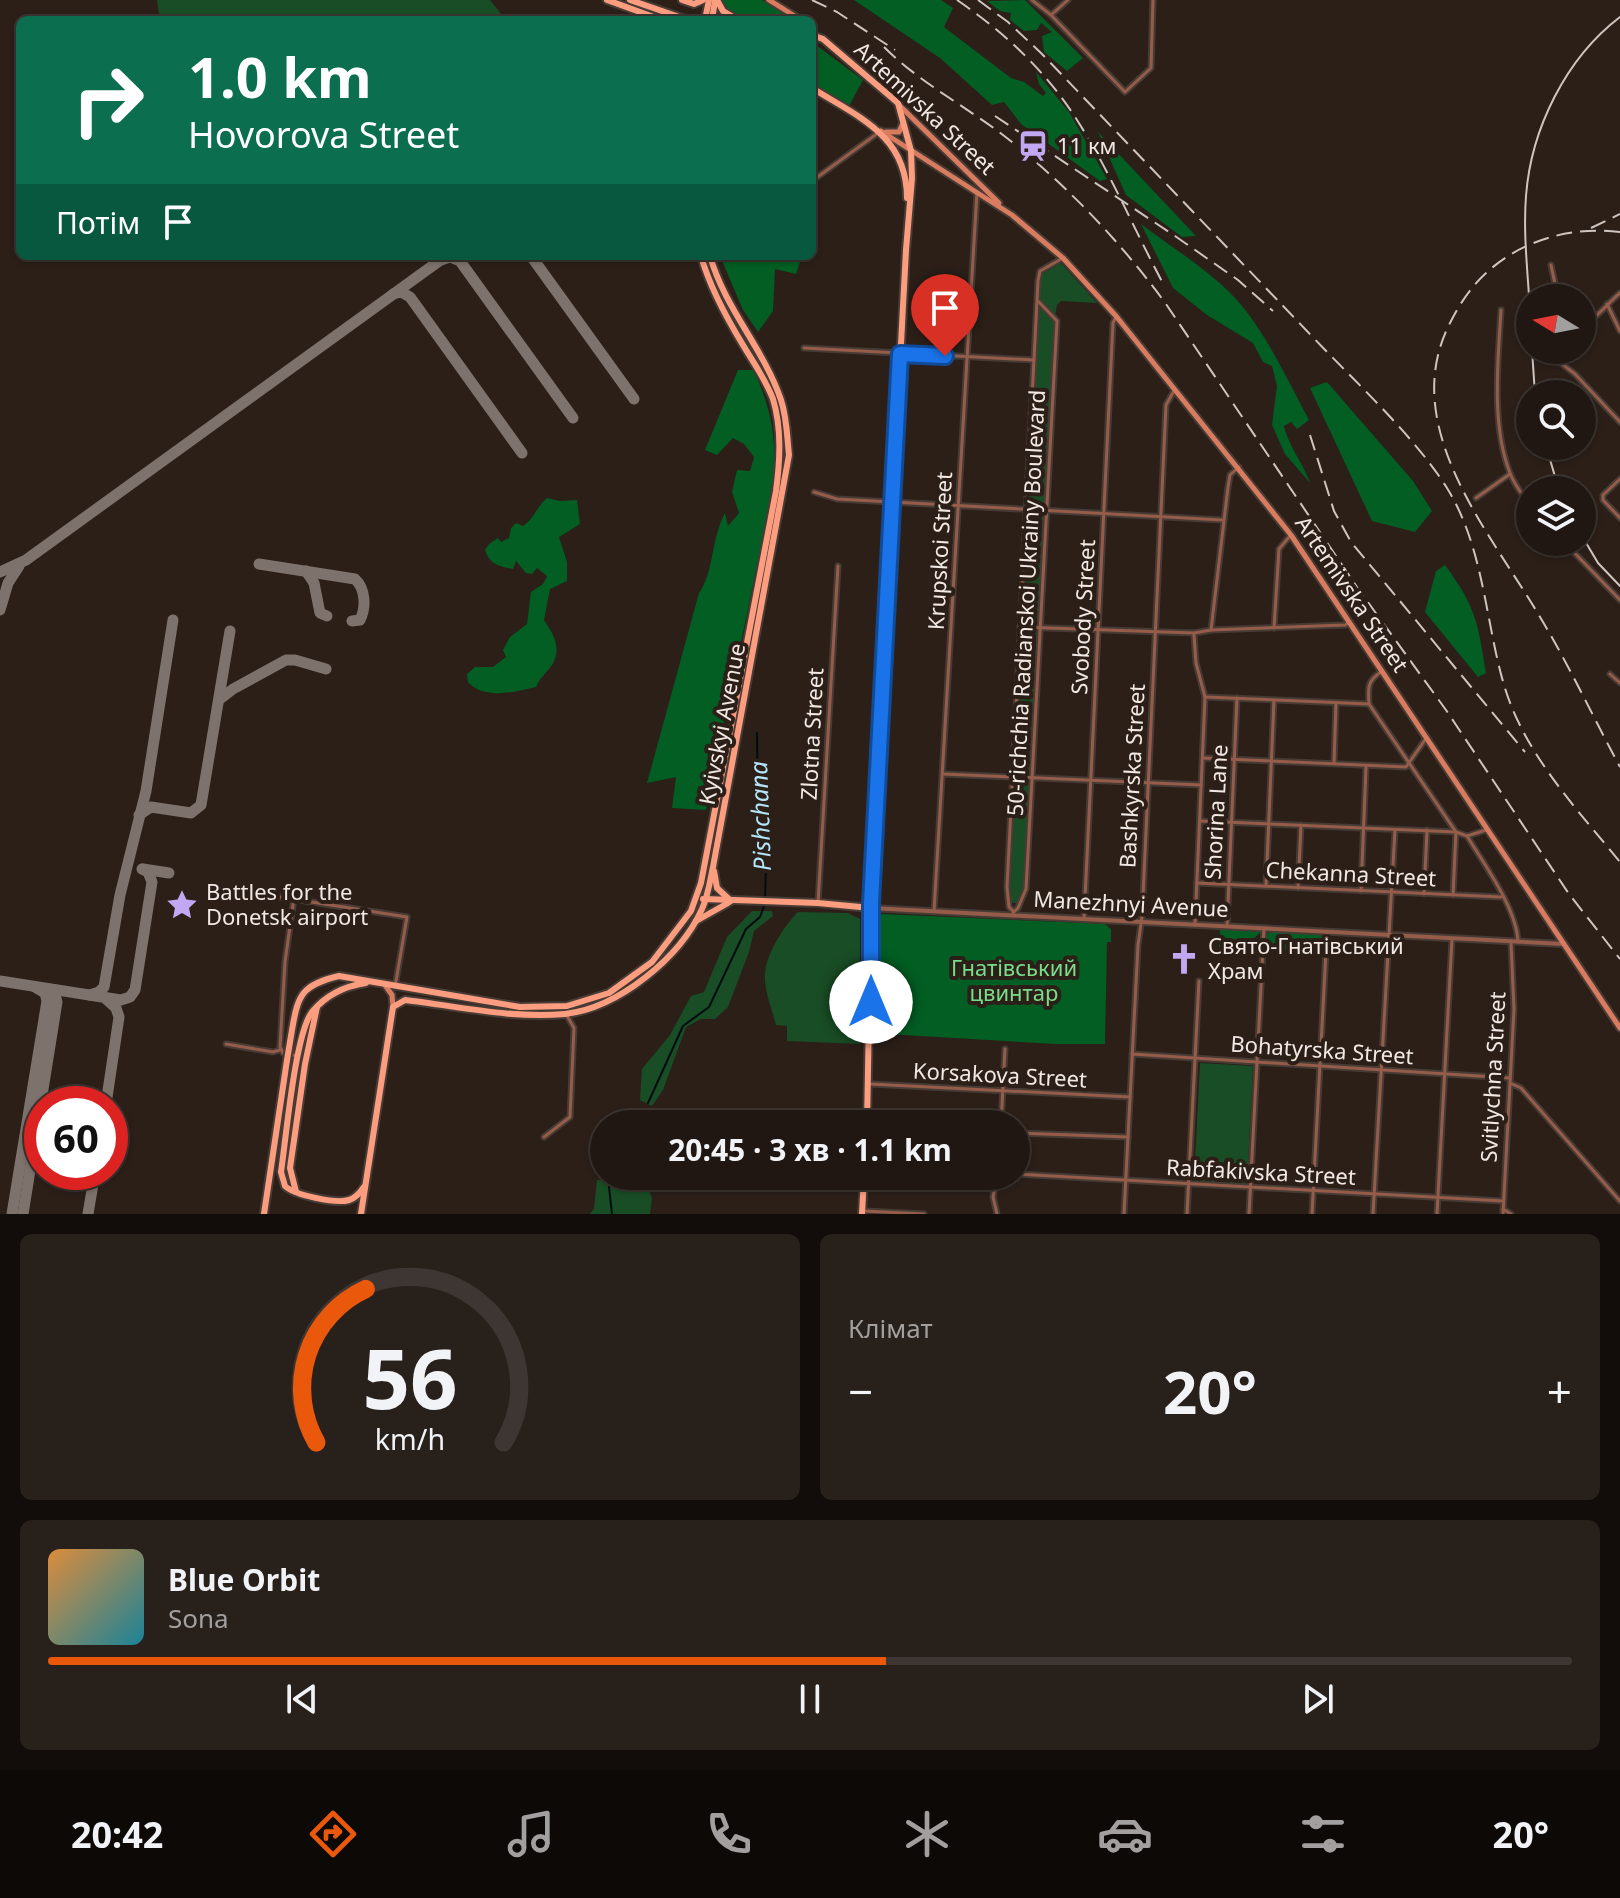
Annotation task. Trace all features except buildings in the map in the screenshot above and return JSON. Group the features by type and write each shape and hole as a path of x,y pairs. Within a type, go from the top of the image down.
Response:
{"main road":[{"path":"607,0 651,16"},
{"path":"630,0 676,16"},
{"path":"682,0 694,4 706,0 709,16"},
{"path":"709,16 716,0"},
{"path":"716,0 723,11 731,16"},
{"path":"769,0 795,16"},
{"name":"Artemivska Street","path":"816,35 898,103 1012,215 1063,258 1116,316 1239,467 1291,535 1620,1028"},
{"name":"Artemivska Street","path":"816,90 1012,215"},
{"path":"868,1110 871,908 912,178 911,151 898,103"},
{"path":"881,131 899,132 903,121"},
{"path":"881,131 895,151 907,188 906,250"},
{"path":"912,178 916,164 928,162"},
{"name":"Kyivskyi Avenue","path":"264,1213 298,1000 310,986 339,976 520,1007 567,1006 609,993 652,962 680,929 697,897 780,460 779,430 773,399 734,330 702,260"},
{"name":"Kyivskyi Avenue","path":"393,1007 405,1000 518,1014 566,1014 590,1008 614,998 657,968 673,952 705,899 789,455 781,399 720,284 711,260"},
{"path":"734,330 742,326"},
{"path":"744,347 750,340"},
{"path":"693,923 731,901 717,888 713,867"},
{"name":"Manezhnyi Avenue","path":"697,897 871,908"},
{"path":"665,946 673,952"},
{"path":"366,1184 358,1195 345,1201 297,1193 285,1186 281,1172 298,1056 311,1014 342,989 369,983"},
{"path":"361,1214 393,1007 392,995 385,985"},
{"path":"297,1193 290,1168 305,1064 317,1007"},
{"path":"862,1212 863,1190"}],"street":[{"path":"1032,0 1051,15 1125,92 1151,68 1153,0"},
{"path":"1051,15 1068,0"},
{"path":"816,178 881,131"},
{"name":"Krupskoi Street","path":"934,911 977,192"},
{"name":"50-richchia Radianskoi Ukrainy Boulevard","path":"1037,300 1057,321 1026,889 1013,914 1007,887 1037,300 1040,271 1063,258"},
{"path":"1551,265 1555,284"},
{"path":"1596,316 1620,293"},
{"path":"1607,304 1620,331"},
{"path":"1501,310 1497,394 1510,474 1516,483"},
{"name":"Svobody Street","path":"1084,919 1113,323 1116,316"},
{"path":"804,348 1034,360"},
{"path":"1562,364 1620,422"},
{"name":"Bashkyrska Street","path":"1124,1214 1166,405 1175,389"},
{"path":"1211,630 1222,520 1230,475 1239,467"},
{"path":"1476,498 1510,474"},
{"path":"1620,479 1603,495 1603,500 1620,518"},
{"path":"814,492 837,499 893,503 1222,520"},
{"path":"1274,628 1279,549 1291,535"},
{"path":"1578,556 1620,600"},
{"name":"Zlotna Street","path":"818,903 838,566"},
{"path":"1020,627 1194,633 1345,625 1350,622"},
{"path":"1194,633 1196,663 1205,697 1195,925"},
{"name":"Artemivska Street","path":"1369,704 1368,686 1382,670"},
{"path":"1610,674 1620,683"},
{"path":"1205,697 1369,704 1456,832 1453,895"},
{"name":"Shorina Lane","path":"1227,927 1237,698"},
{"path":"1266,886 1274,700"},
{"path":"1334,763 1336,703"},
{"path":"1203,758 1406,767 1427,737"},
{"path":"1361,891 1366,765"},
{"path":"943,774 1201,785"},
{"path":"1200,821 1427,830 1467,836 1488,830"},
{"path":"1298,888 1301,825"},
{"path":"1373,1214 1395,829"},
{"path":"1424,894 1427,830"},
{"path":"1467,836 1503,897 1518,932 1518,942"},
{"name":"Chekanna Street","path":"1197,883 1503,897"},
{"path":"261,894 407,917 395,987"},
{"path":"280,1050 285,962 294,898"},
{"name":"Manezhnyi Avenue","path":"871,908 1565,944"},
{"path":"1249,1214 1264,929"},
{"path":"1312,1214 1327,932"},
{"path":"1437,1214 1452,939"},
{"name":"Svitlychna Street","path":"1503,1211 1514,1009 1511,942"},
{"path":"1187,1214 1199,981"},
{"path":"544,1137 570,1117 574,1028 566,1014"},
{"path":"226,1044 273,1052 280,1050"},
{"path":"1002,1110 1005,1049"},
{"path":"280,1050 298,1056"},
{"name":"Bohatyrska Street","path":"1132,1054 1510,1078"},
{"name":"Korsakova Street","path":"869,1084 1130,1097"},
{"path":"1510,1084 1521,1088 1620,1201"},
{"path":"1030,1134 1128,1137"},
{"name":"Rabfakivska Street","path":"1030,1175 1503,1201"},
{"path":"994,1190 997,1214"},
{"path":"1503,1211 1511,1214"},
{"path":"862,1212 924,1214"}],"green space":[{"path":"157,0 490,0 503,16 159,16"},
{"path":"722,0 762,0 789,16 737,16"},
{"path":"854,0 941,0 953,8 944,27 1011,78 1024,82 1043,96 1046,93 1039,84 1036,72 1069,112 1107,179 1100,181 1021,124 1004,102 992,105 940,58"},
{"path":"1025,0 1083,58 1067,71 1044,52 1042,36 1052,32 1041,23 1037,30 1024,31 1010,20 1011,13 1000,11 987,1"},
{"path":"816,45 863,80 849,106 816,85"},
{"path":"1098,132 1196,236 1182,237 1126,195"},
{"path":"1141,224 1220,284 1243,307 1262,334 1309,420 1297,429 1291,422 1284,426 1310,483 1285,454 1272,425 1277,386 1272,366 1263,362 1253,343 1207,315 1173,288"},
{"path":"722,260 801,260 796,274 775,269 773,311 758,332 743,310"},
{"path":"1061,263 1097,303 1061,301 1057,305 1054,322 1024,888 1017,903 1014,903 1011,902 1008,887 1040,282 1042,274"},
{"path":"738,370 753,370 765,398 774,439 774,484 706,810 672,808 676,777 647,783 720,523 725,513 728,526 739,513 732,492 737,470 750,471 754,457 744,444 733,438 717,455 705,450"},
{"path":"1327,382 1413,481 1432,511 1415,532 1372,521 1310,388"},
{"path":"547,498 577,500 580,524 559,537 567,562 567,581 550,589 544,620 556,642 555,659 536,687 500,693 482,691 468,682 467,674 475,667 493,667 506,657 503,650 510,637 527,624 531,592 543,584 547,576 537,568 532,574 526,573 516,561 513,569 499,566 492,562 485,550 498,538 501,542 509,538 511,528 516,523 523,526 527,523"},
{"path":"1445,565 1469,604 1478,628 1486,673 1478,677 1425,612 1436,571"},
{"path":"752,911 772,911 773,916 754,931 728,1007 715,1019 701,1019 686,1027 663,1090 652,1106 640,1100 642,1069 670,1035 691,996 704,992 727,937"},
{"path":"798,912 848,913 860,919 860,1044 787,1041 787,1026 776,1025 766,987 766,966 777,941"},
{"name":"Гнатівський цвинтар","path":"877,916 1105,924 1111,929 1111,942 1107,942 1105,1044 887,1034 880,1037"},
{"path":"1220,928 1261,932 1253,939 1252,947 1219,947"},
{"path":"1270,931 1321,934 1323,953 1265,949"},
{"path":"1200,1063 1253,1066 1247,1184 1194,1181"},
{"path":"596,1190 649,1190 652,1198 650,1214 590,1214 594,1209"}],"waterway":[{"name":"Pishchana","path":"757,733 758,802 766,867 765,899"},
{"name":"Pishchana","path":"648,1103 683,1026 709,1007 746,929 760,917 764,906"},
{"name":"Pishchana","path":"609,1190 612,1214"}],"taxiway":[{"path":"0,572 26,560 440,260"},
{"path":"458,260 573,418"},
{"path":"534,260 634,399"},
{"path":"393,294 401,292 410,297 522,453"},
{"path":"259,564 355,579 363,593 364,604 360,620 352,621"},
{"path":"0,610 8,583 19,566"},
{"path":"306,571 314,583 320,613 327,616"},
{"path":"90,995 104,987 120,895 146,791 173,620"},
{"path":"139,815 151,807 191,813 201,805 230,631"},
{"path":"220,699 286,660 326,669"},
{"path":"0,981 121,1000 130,997 135,990 152,882 148,872 142,869"},
{"path":"143,869 169,873"},
{"path":"12,1214 47,1001 45,993 35,987"},
{"path":"23,1214 57,1002 55,994 48,989"},
{"path":"106,999 116,1008 119,1017 109,1086"},
{"path":"88,1214 92,1190"}],"tram line":[{"path":"1528,284 1525,210 1535,146 1568,74 1583,53 1620,17"},
{"path":"1533,364 1534,380"},
{"path":"1550,460 1555,476"},
{"path":"1594,556 1620,586"}],"railway":[{"path":"812,0 837,12 895,50"},
{"path":"957,0 1023,54 1065,102 1101,161 1165,287"},
{"path":"978,0 1008,22 1042,54 1381,407 1433,468 1447,488 1469,535 1504,685 1524,734 1553,779 1620,862"},
{"path":"884,47 927,83 1003,135 1048,173 1110,235 1148,280 1357,587 1446,710 1569,894 1620,959"},
{"path":"995,116 1238,280 1273,311"},
{"path":"1591,228 1620,214"},
{"path":"1620,232 1583,231 1548,238 1514,252 1485,274 1465,297 1450,323 1437,362 1435,400 1442,439 1456,477 1551,635 1620,767"},
{"path":"1310,435 1334,511 1351,542 1525,752"}],"place":[{"name":"11 км","path":"1033,146"},
{"name":"Battles for the Donetsk airport","path":"182,905"},
{"name":"Свято-Гнатівський Храм","path":"1184,959"}],"route":[{"path":"871,1002 871,903 900,354 945,356"}]}
